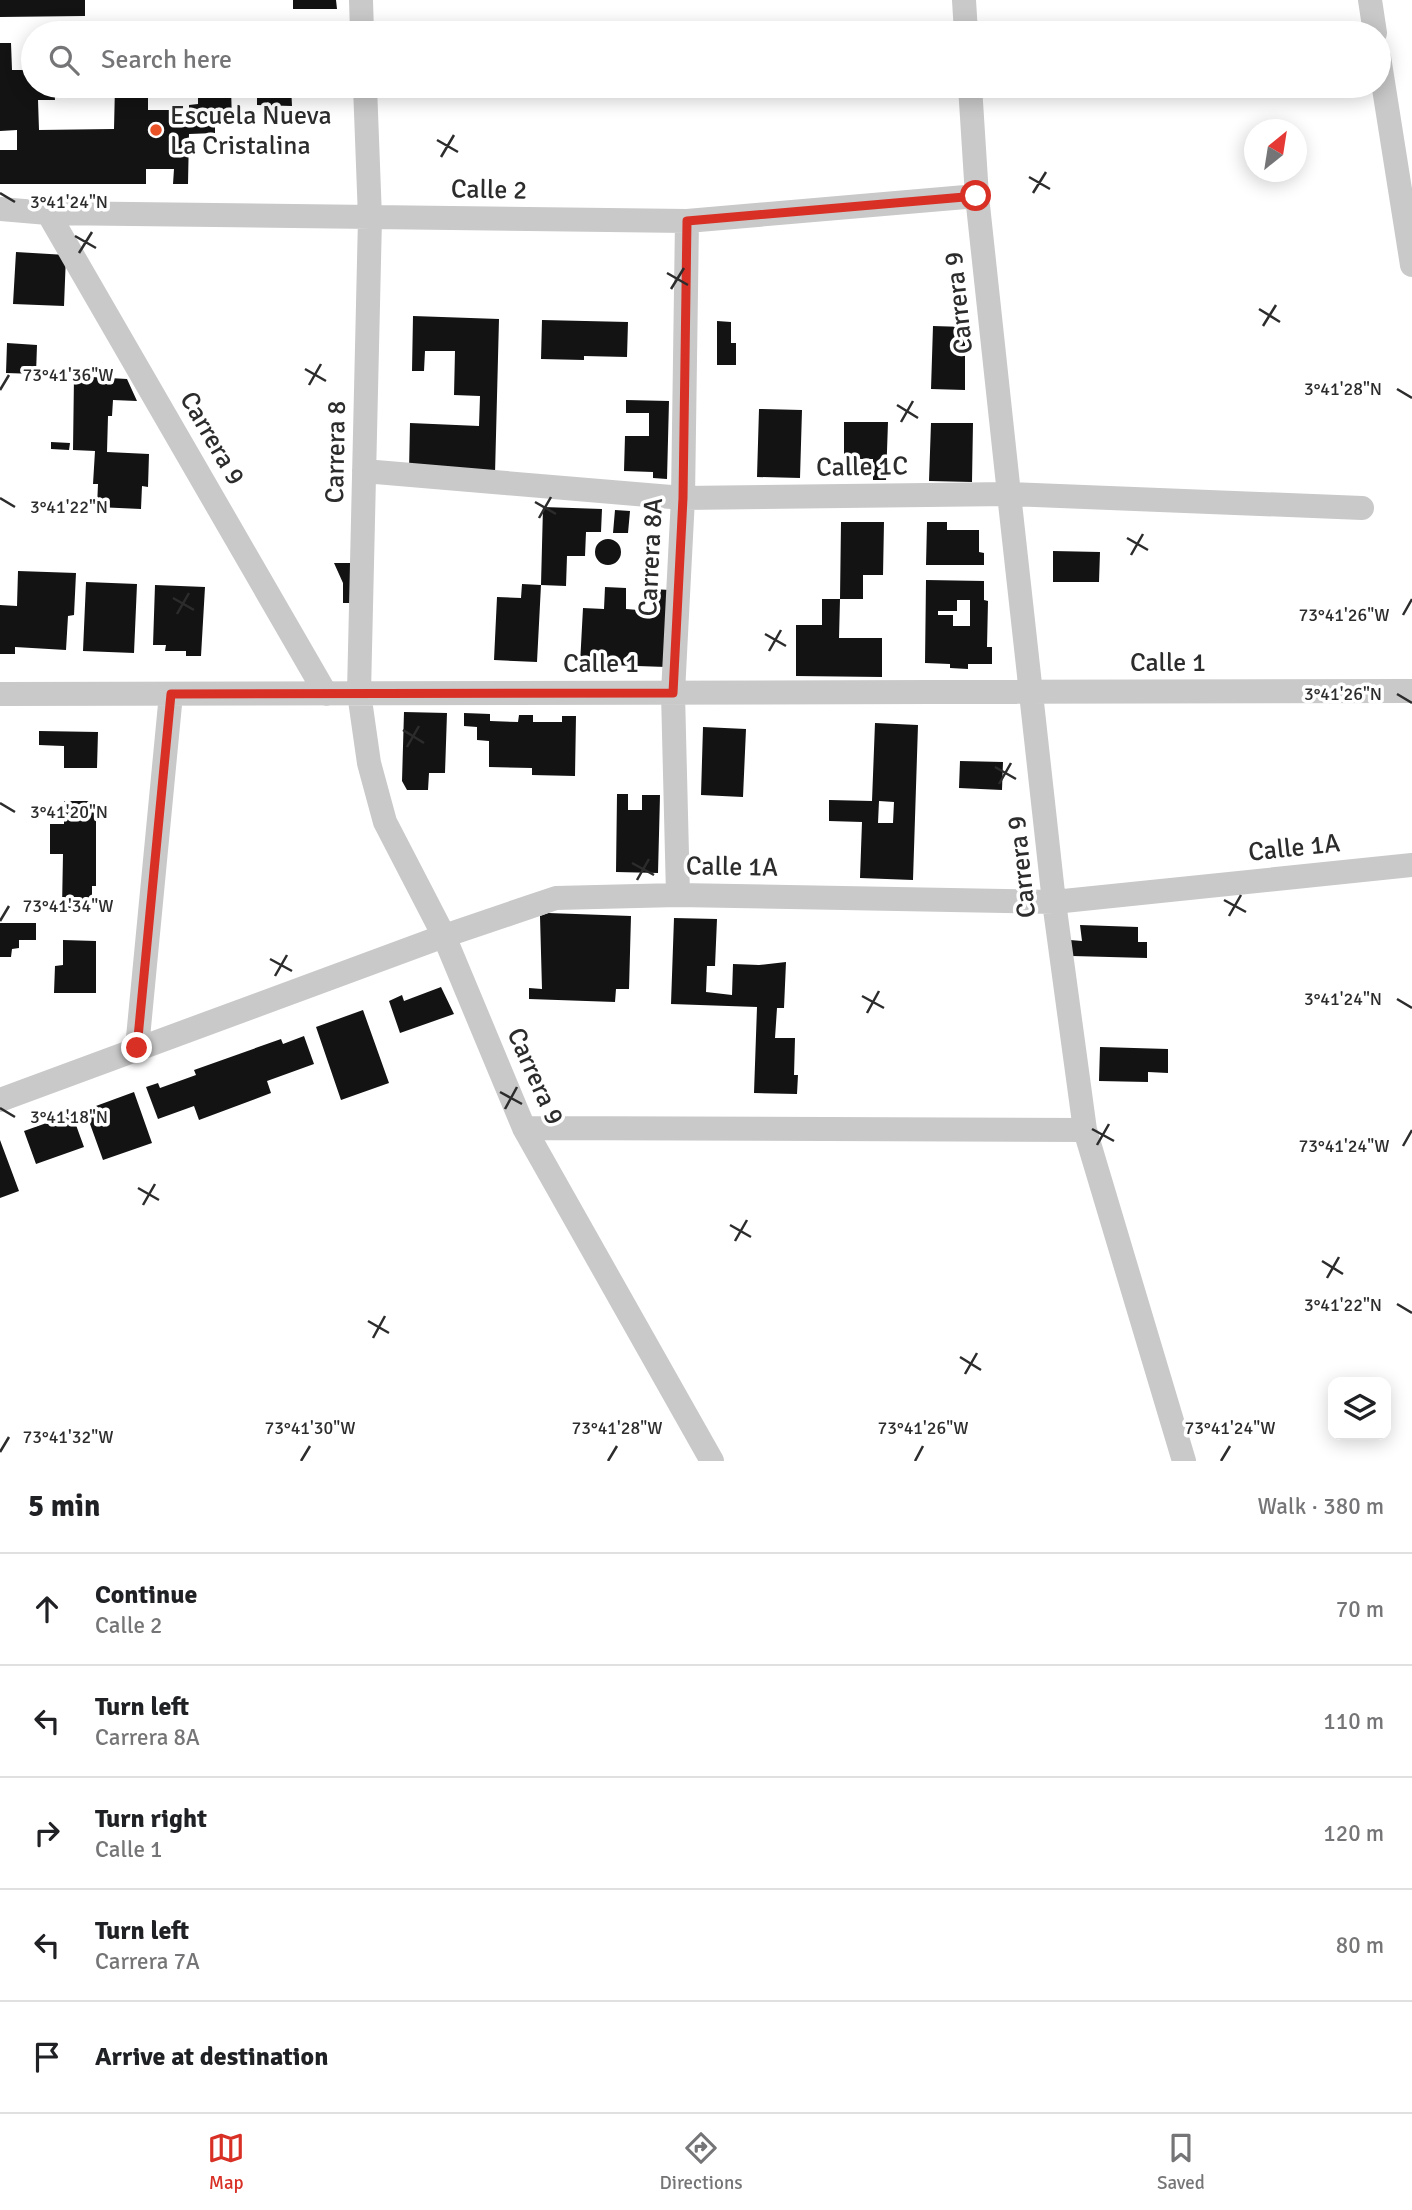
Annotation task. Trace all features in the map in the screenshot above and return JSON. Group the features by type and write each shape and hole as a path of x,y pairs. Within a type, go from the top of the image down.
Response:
{"street":[{"path":"361,0 362,21"},
{"path":"964,0 965,21"},
{"path":"1370,0 1373,21"},
{"name":"Carrera 8","path":"359,693 370,218 365,98"},
{"name":"Carrera 9","path":"971,98 976,196 1054,902 1084,1130 1184,1461"},
{"path":"1386,98 1412,265"},
{"name":"Calle 2","path":"0,209 48,213 687,221 976,196"},
{"name":"Carrera 9","path":"48,213 326,694"},
{"name":"Carrera 8A","path":"678,895 673,693 683,498 687,221"},
{"name":"Calle 1C","path":"364,471 683,498 1009,494 1362,508"},
{"name":"Calle 1","path":"0,694 1412,691"},
{"name":"Carrera 9","path":"359,693 369,763 385,822 444,936 524,1128 712,1461"},
{"path":"137,1048 171,694"},
{"name":"Calle 1A","path":"0,1100 444,936 556,898 678,895 1054,902 1412,865"},
{"path":"524,1128 1084,1130"}],"building":[{"path":"0,0 85,0 85,16 0,17"},
{"path":"293,0 336,0 337,9 293,9"},
{"path":"0,43 11,43 12,70 21,70 21,98 55,98 38,100 39,130 114,129 115,98 148,98 148,110 173,110 173,120 189,120 189,105 198,104 198,98 231,98 232,124 215,123 215,133 189,134 188,184 173,184 174,169 146,169 146,184 0,184 0,150 17,150 17,130 0,131"},
{"path":"257,98 292,98 292,106 257,105"},
{"path":"16,252 66,255 64,306 13,304"},
{"path":"413,316 499,319 495,474 409,471 410,423 479,426 480,396 454,395 455,351 425,351 424,371 412,371"},
{"path":"542,320 628,322 627,357 541,359"},
{"path":"717,321 731,322 731,343 736,343 736,365 717,365"},
{"path":"933,326 965,327 965,390 931,389"},
{"path":"7,343 37,345 36,374 6,373"},
{"path":"74,376 127,379 137,401 113,400 112,416 108,416 107,452 149,454 148,487 142,486 141,509 97,507 98,484 93,484 95,451 73,450"},
{"path":"626,400 669,401 667,479 653,478 653,472 624,471 625,436 649,436 649,413 626,413"},
{"path":"759,409 802,410 800,478 757,477"},
{"path":"844,422 888,422 886,480 873,480 873,459 844,459"},
{"path":"931,423 973,423 972,482 929,481"},
{"path":"51,442 70,443 69,450 51,449"},
{"path":"543,507 602,509 601,532 586,532 585,556 567,556 566,586 541,585"},
{"path":"615,510 630,511 628,533 613,533"},
{"path":"841,522 884,522 883,575 863,575 863,599 840,599"},
{"path":"927,522 947,522 947,530 979,530 979,552 984,553 984,565 926,565"},
{"path":"608,539 617,543 621,552 617,561 608,565 599,561 595,552 599,543"},
{"path":"1053,551 1100,552 1099,582 1053,582"},
{"path":"334,563 358,563 358,603 343,603 343,583"},
{"path":"18,571 76,573 74,615 68,616 66,650 15,647 15,654 0,654 0,605 17,606"},
{"path":"926,580 984,581 984,600 988,601 987,647 992,647 992,664 968,664 968,669 950,668 950,664 925,663","holes":["957,600 970,600 970,626 953,626 953,615 938,615 938,611 957,611"]},
{"path":"86,582 137,584 134,653 83,651"},
{"path":"522,584 541,585 537,662 494,660 497,597 521,598"},
{"path":"155,585 205,587 201,656 186,656 186,651 165,651 166,645 153,645"},
{"path":"605,587 626,588 626,609 651,611 652,589 670,590 666,667 580,664 583,608 604,609"},
{"path":"822,599 840,599 839,638 882,638 882,677 796,676 796,625 822,625"},
{"path":"404,712 447,713 445,773 429,773 428,790 407,790 402,781"},
{"path":"464,713 490,714 490,721 518,722 519,715 533,715 533,722 562,722 562,716 576,716 575,776 532,775 532,768 489,767 489,741 477,740 477,727 464,726"},
{"path":"875,723 918,725 913,880 860,878 862,822 829,821 829,800 872,801","holes":["879,801 894,802 893,823 878,823"]},
{"path":"703,727 746,729 743,797 701,795"},
{"path":"39,731 98,732 97,768 64,768 64,746 39,745"},
{"path":"960,761 1003,762 1002,790 959,788"},
{"path":"617,794 628,794 628,810 642,810 642,795 660,795 658,873 616,872"},
{"path":"64,801 96,801 96,886 92,886 92,909 62,908 63,854 50,854 50,824 64,824"},
{"path":"548,913 631,916 629,989 616,989 615,1002 529,999 529,988 542,989 540,916"},
{"path":"674,918 717,919 715,966 707,966 706,992 732,995 733,964 786,962 784,1008 777,1008 775,1038 795,1038 794,1075 798,1075 797,1094 754,1093 757,1007 671,1004"},
{"path":"0,923 36,923 36,940 19,940 19,948 12,949 11,957 0,957"},
{"path":"1080,925 1138,927 1138,942 1147,942 1147,958 1072,956 1070,940 1082,941"},
{"path":"63,940 96,941 96,993 54,993 55,966 63,965"},
{"path":"441,987 454,1014 400,1033 389,1001 402,995 404,1001"},
{"path":"363,1010 389,1083 341,1100 316,1027"},
{"path":"304,1036 314,1064 267,1081 271,1093 199,1120 194,1106 158,1119 146,1087 158,1083 160,1088 196,1075 194,1070 281,1039 283,1044"},
{"path":"1100,1047 1168,1049 1168,1073 1148,1072 1148,1082 1099,1081"},
{"path":"134,1092 152,1143 103,1160 85,1110"},
{"path":"72,1114 84,1147 36,1164 24,1131"},
{"path":"0,1140 19,1191 0,1198"}],"place":[{"name":"Escuela Nueva La Cristalina","path":"156,130"}],"route":[{"path":"137,1048 171,694 673,693 683,498 687,221 976,196"}]}
